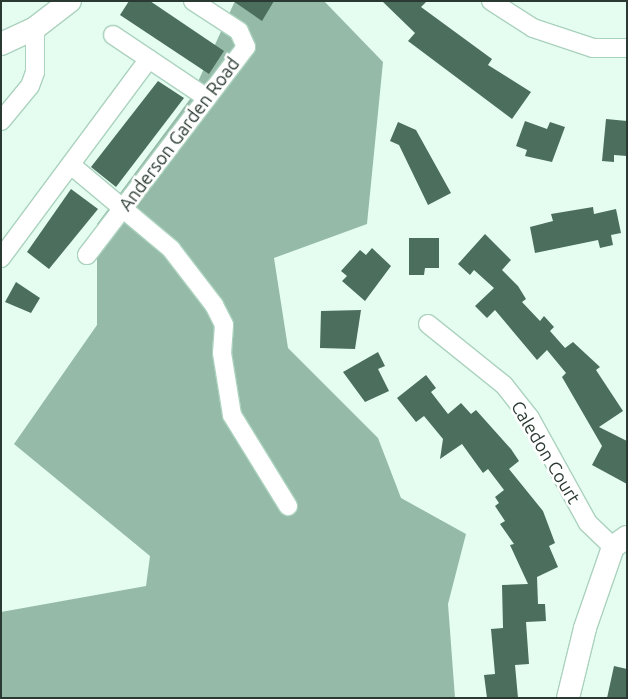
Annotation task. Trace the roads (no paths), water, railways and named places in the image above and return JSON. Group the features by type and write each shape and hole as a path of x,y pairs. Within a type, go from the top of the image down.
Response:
{"street":[{"path":"1,44 35,28 70,1"},
{"name":"Anderson Garden Road","path":"87,255 246,47 239,32 193,1"},
{"path":"491,1 533,28 593,48 627,48"},
{"path":"1,121 30,86 35,72 35,28"},
{"path":"113,35 207,98"},
{"path":"1,258 149,59"},
{"path":"71,165 171,249 214,305 224,325 222,353 232,415 288,506"},
{"name":"Caledon Court","path":"428,324 504,384 530,418 588,523 620,542"},
{"path":"568,698 584,628 620,542"}]}
